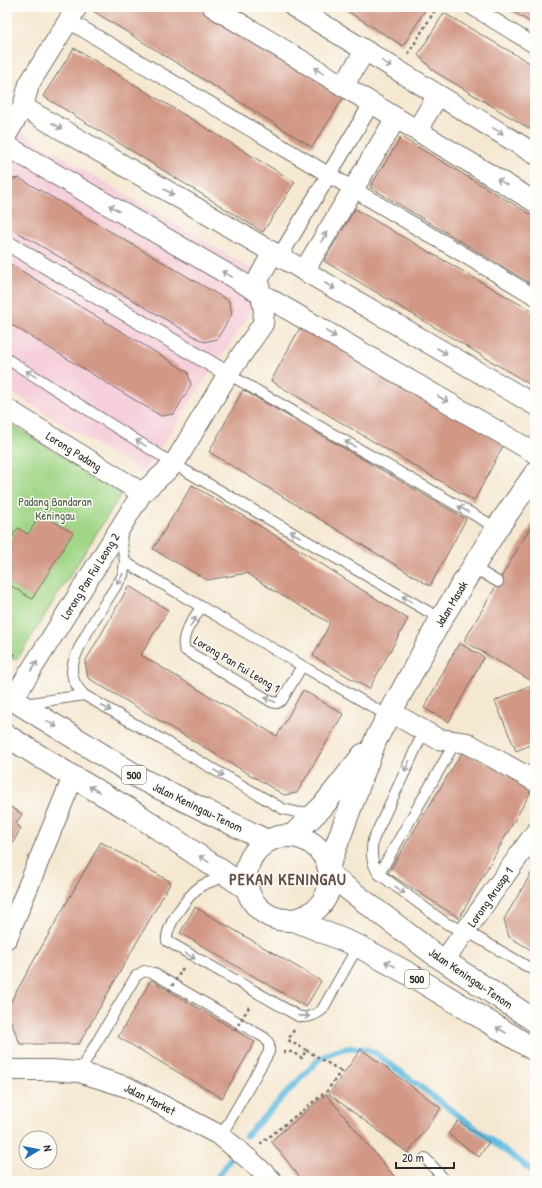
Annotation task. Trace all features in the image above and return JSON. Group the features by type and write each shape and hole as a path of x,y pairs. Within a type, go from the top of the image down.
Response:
{"main road":[{"name":"Jalan Masak","path":"293,835 318,810 376,739 441,618 497,528 535,474"},
{"name":"Jalan Keningau-Tenom","path":"14,700 143,780 267,841"},
{"name":"500","path":"7,736 73,777 132,811 248,889"},
{"name":"Jalan Masak","path":"330,871 376,739"},
{"name":"500","path":"330,871 324,854 316,846 306,839 293,835 280,836 267,841 257,849 249,861 246,875 248,889 252,900 265,913 282,920 294,920 358,946 411,975 535,1050"},
{"name":"Jalan Keningau-Tenom","path":"330,871 444,960 535,1021"},
{"path":"294,920 306,916 320,905 329,889 330,871"}],"street":[{"path":"213,7 535,202"},
{"path":"294,7 535,154"},
{"path":"472,7 535,46"},
{"path":"7,134 24,107 28,84 73,14 329,175 535,297"},
{"path":"343,86 365,51"},
{"path":"416,130 438,95"},
{"path":"120,528 142,493 174,464 228,374 263,324 265,318 258,280 329,175 372,103"},
{"path":"24,107 535,405"},
{"path":"304,270 396,118"},
{"path":"7,146 535,453"},
{"path":"7,243 228,374"},
{"name":"Lorong Padang","path":"7,409 142,493"},
{"name":"Lorong Pan Fui Leong 2","path":"14,700 120,528"},
{"path":"390,714 445,741 467,743 535,781"},
{"path":"7,938 73,777"},
{"name":"Lorong Arusap 1","path":"444,960 535,833"},
{"name":"Jalan Market","path":"7,1070 51,1070 79,1072 127,1086 221,1136 272,1181"}],"lane":[{"path":"7,359 174,464 441,618"},
{"path":"228,374 497,528"},
{"name":"Lorong Pan Fui Leong 2","path":"120,528 125,562 123,575 75,656 72,674 75,685 84,695 283,809 300,813 318,810"},
{"path":"125,562 302,666 390,714"},
{"path":"473,567 498,582"},
{"name":"Lorong Pan Fui Leong 1","path":"201,607 184,636 183,644 185,650 272,702 277,703 282,700 302,666"},
{"path":"14,700 84,695"},
{"path":"424,731 373,840 371,854 374,866 379,874 447,924 466,931 535,971"},
{"path":"379,874 456,741"},
{"path":"229,876 201,886 189,897 168,929 167,941 304,1018 311,1017 322,1010 358,946"},
{"path":"79,1072 136,976 144,971 153,973 265,1038 269,1044 269,1052 221,1136"},
{"path":"425,1158 446,1181"}],"path":[{"path":"398,70 437,7"},
{"path":"169,991 183,968"},
{"path":"235,1030 249,1007"},
{"path":"293,1032 288,1040 344,1073"},
{"path":"292,1052 302,1058 306,1050"},
{"path":"245,1156 326,1091 341,1071"}],"shaded area":[{"path":"7,124 272,281 143,473 7,390"}],"green space":[{"name":"Padang Bandaran Keningau","path":"7,422 122,493 18,658 7,661"}],"building":[{"path":"95,7 198,7 345,96 312,147 93,11"},
{"path":"341,7 427,7 403,46"},
{"path":"505,7 535,7 535,25"},
{"path":"444,13 535,66 535,132 434,71 418,55"},
{"path":"74,48 295,182 263,232 43,96"},
{"path":"401,137 535,217 535,286 370,187"},
{"path":"19,178 229,301 232,314 217,339 204,342 7,226 7,180"},
{"path":"355,209 535,313 535,377 531,385 324,261"},
{"path":"7,262 188,372 191,385 174,414 161,416 7,322"},
{"path":"302,324 505,442 474,501 271,381"},
{"path":"243,390 466,519 430,586 209,452"},
{"path":"192,485 301,551 408,619 369,689 313,656 330,623 274,591 247,573 207,580 153,549"},
{"path":"41,514 73,533 32,599 7,583 7,567 10,562 7,560 7,545 18,528 28,534"},
{"path":"535,519 535,683 464,641"},
{"path":"129,586 168,610 141,655 231,709 277,736 303,690 343,714 297,793 284,795 88,678 85,662"},
{"path":"459,643 484,657 449,722 424,708"},
{"path":"529,686 535,699 535,743 516,751 495,701"},
{"path":"463,751 533,788 459,918 388,873"},
{"path":"7,805 22,814 16,824 21,828 7,853"},
{"path":"101,842 171,882 79,1044 20,1044 7,1012 7,1008"},
{"path":"535,867 535,952 509,937 504,919"},
{"path":"195,907 321,981 306,1007 180,933"},
{"path":"151,980 255,1042 222,1098 118,1037"},
{"path":"361,1049 441,1108 408,1153 329,1094"},
{"path":"326,1094 398,1181 303,1181 271,1141"},
{"path":"458,1121 489,1142 479,1157 448,1134"}],"waterway":[{"path":"246,1136 319,1059 333,1052 346,1048 359,1048 374,1052 535,1173"},
{"path":"215,1181 230,1159"}],"district":[{"name":"PEKAN KENINGAU","path":"288,879"}]}
